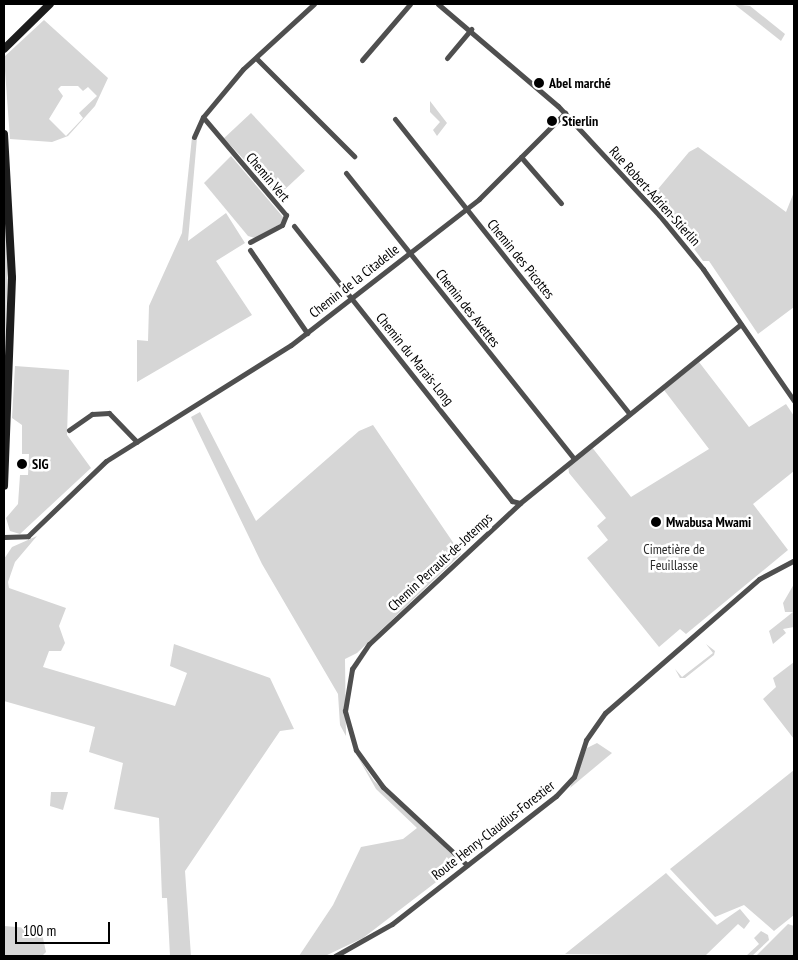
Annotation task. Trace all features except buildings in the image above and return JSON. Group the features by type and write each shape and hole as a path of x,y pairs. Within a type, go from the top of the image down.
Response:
{"main road":[{"path":"4,49 50,4"},
{"path":"4,134 12,278 4,486"}],"street":[{"path":"194,137 203,117 256,58 314,4"},
{"path":"362,60 410,4"},
{"name":"Rue Robert-Adrien-Stierlin","path":"438,4 472,29 565,113 682,242 794,401"},
{"path":"447,58 472,29"},
{"path":"256,58 354,156"},
{"name":"Chemin de la Citadelle","path":"4,537 28,536 102,465 136,442 255,371 307,333 465,208 521,157 565,113"},
{"name":"Chemin Vert","path":"203,117 286,215 282,226 250,242"},
{"name":"Chemin des Picottes","path":"395,119 629,414"},
{"path":"521,157 561,202"},
{"name":"Chemin des Avettes","path":"346,173 573,457"},
{"name":"Chemin du Marais-Long","path":"294,226 512,501 520,503"},
{"path":"250,250 307,333"},
{"name":"Chemin Perrault-de-Jotemps","path":"467,865 374,777 349,735 346,693 352,669 368,644 520,503 573,457 741,324"},
{"path":"69,430 92,414 109,413 136,442"},
{"name":"Route Henry-Claudius-Forestier","path":"335,956 392,924 568,784 591,731 605,714 754,583 794,560"}],"green space":[{"path":"734,4 750,6 785,34 781,41"},
{"path":"44,20 108,78 95,106 68,136 52,142 10,139 4,57","holes":["61,86 78,86 83,91 88,87 97,96 79,113 83,118 66,136 49,119 63,96 58,89"]},
{"path":"430,101 447,123 437,136 433,130 440,122 430,112"},
{"path":"251,113 305,171 278,196 224,138"},
{"path":"192,137 197,138 188,241 226,213 245,243 216,261 252,315 137,382 137,340 148,341 149,306 182,233"},
{"path":"698,147 786,212 794,192 794,307 758,334 709,261 703,261 692,246 694,240 653,195 689,152"},
{"path":"231,156 283,217 282,223 255,238 248,236 204,183"},
{"path":"4,180 8,266 4,380"},
{"name":"Cimetière de Feuillasse","path":"699,362 749,427 786,404 794,416 794,471 753,504 788,550 686,634 680,629 659,647 587,558 608,540 597,526 606,518 569,473 568,465 591,446 631,497 709,449 664,390"},
{"path":"15,366 69,370 67,435 91,468 20,534 10,531 6,518 18,504 20,475 28,475 29,454 22,454 22,425 12,418"},
{"path":"200,412 256,521 359,431 373,425 461,554 357,653 345,659 346,736 340,725 338,694 262,564 191,417"},
{"path":"37,536 15,562 8,582 9,588 66,608 59,626 65,643 61,651 49,651 43,667 175,706 187,673 170,666 174,644 270,678 294,729 280,731 185,871 191,956 170,956 167,898 162,898 159,818 114,809 123,763 89,752 95,727 4,701 4,559 12,547"},
{"path":"794,584 794,627 783,629 786,633 773,644 769,631 793,612 785,612 783,603"},
{"path":"706,644 715,651 714,655 685,678 680,678 675,669 682,677 713,653"},
{"path":"794,662 794,739 763,699 776,687 773,678"},
{"path":"597,743 612,753 570,788 587,748"},
{"path":"355,752 374,781 461,863 363,938 325,956 299,956 333,905 361,847 403,839 417,828 376,789"},
{"path":"794,770 794,915 774,931 744,905 715,917 670,869"},
{"path":"51,792 68,792 63,810 50,806"},
{"path":"666,873 717,925 740,909 750,921 744,929 738,924 705,956 565,954"},
{"path":"788,924 794,926 794,956 756,956"},
{"path":"4,926 41,929 46,952 42,956 4,956"},
{"path":"761,931 768,935 769,940 752,956 746,956 759,944 754,938"}],"place":[{"name":"Abel marché","path":"539,83"},
{"name":"Stierlin","path":"552,121"},
{"name":"SIG","path":"22,464"},
{"name":"Mwabusa Mwami","path":"656,522"}]}
